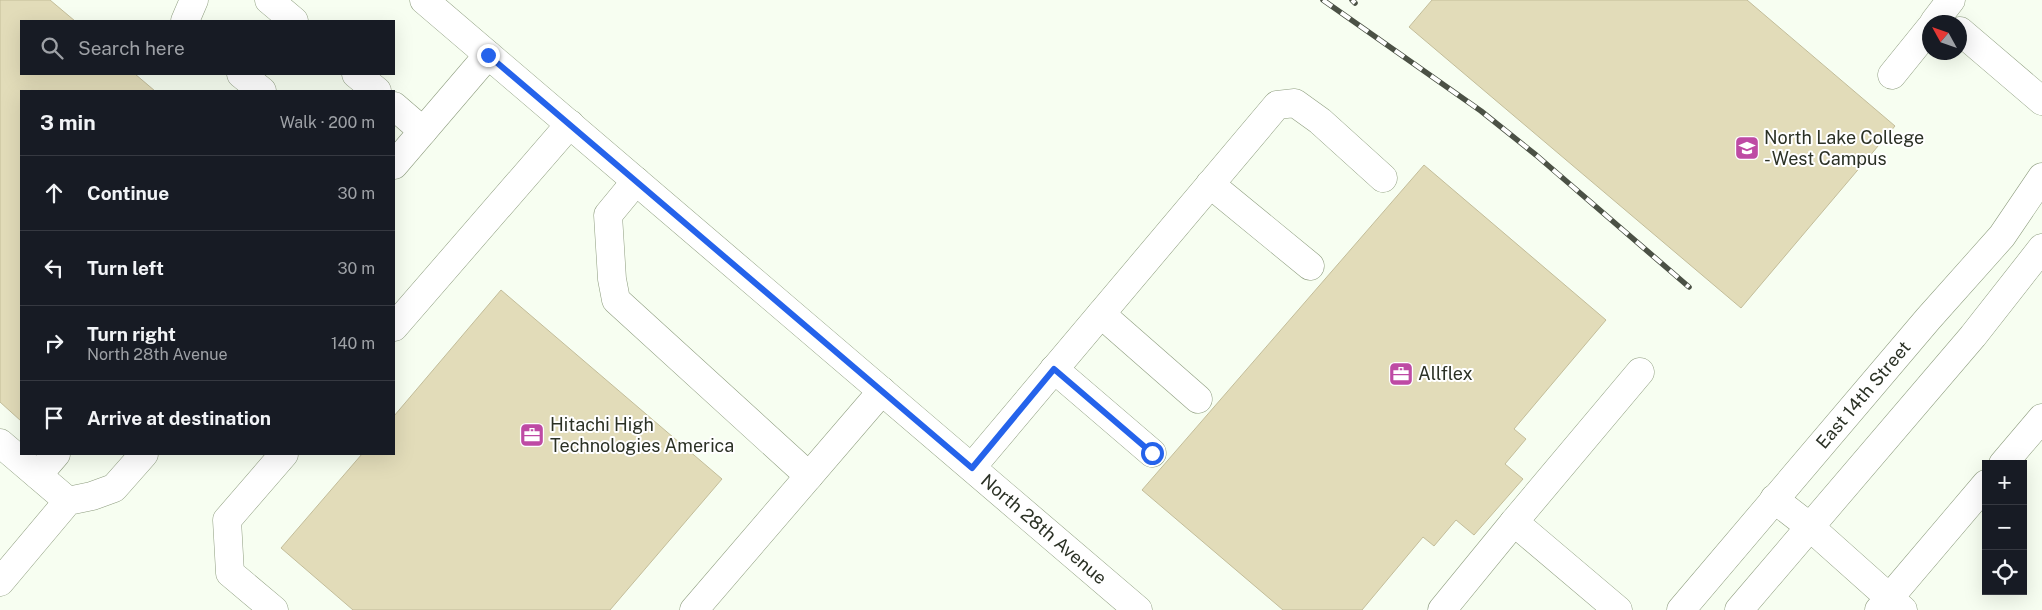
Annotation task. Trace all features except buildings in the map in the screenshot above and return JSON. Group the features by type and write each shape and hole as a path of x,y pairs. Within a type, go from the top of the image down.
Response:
{"street":[{"path":"185,20 194,0"},
{"path":"269,0 293,20"},
{"name":"North 28th Avenue","path":"424,0 1138,610"},
{"path":"1940,15 1952,0 1957,15"},
{"path":"1967,36 2042,100"},
{"path":"1892,75 1922,38"},
{"path":"395,164 488,55"},
{"path":"242,75 261,90"},
{"path":"972,468 1277,105 1295,103 1320,121 1383,178"},
{"path":"395,107 423,131"},
{"path":"395,326 570,124"},
{"name":"East 14th Street","path":"1681,610 1774,499 2002,236 2042,177"},
{"path":"636,181 608,215 612,279 616,300 809,476"},
{"path":"1210,184 1310,266"},
{"path":"1739,610 1973,336 2042,248"},
{"path":"1101,314 1198,400"},
{"path":"1054,369 1152,453"},
{"path":"1442,610 1640,372"},
{"path":"694,610 882,391"},
{"path":"2006,460 2042,418"},
{"path":"0,443 68,501"},
{"path":"38,475 55,455"},
{"path":"0,582 68,501 92,496 114,488 143,455"},
{"path":"274,610 230,574 226,520 283,455"},
{"path":"1774,499 1810,527 1890,606 1982,489"},
{"path":"1514,522 1618,610"}],"railway":[{"path":"1323,0 1481,111 1536,155 1689,287"},
{"path":"1352,0 1355,3"}],"place":[{"name":"North Lake College - West Campus","path":"1747,148"},
{"name":"Allflex","path":"1401,374"},
{"name":"Hitachi High Technologies America","path":"532,435"}],"route":[{"path":"488,55 972,468 1054,369 1152,453"}]}
